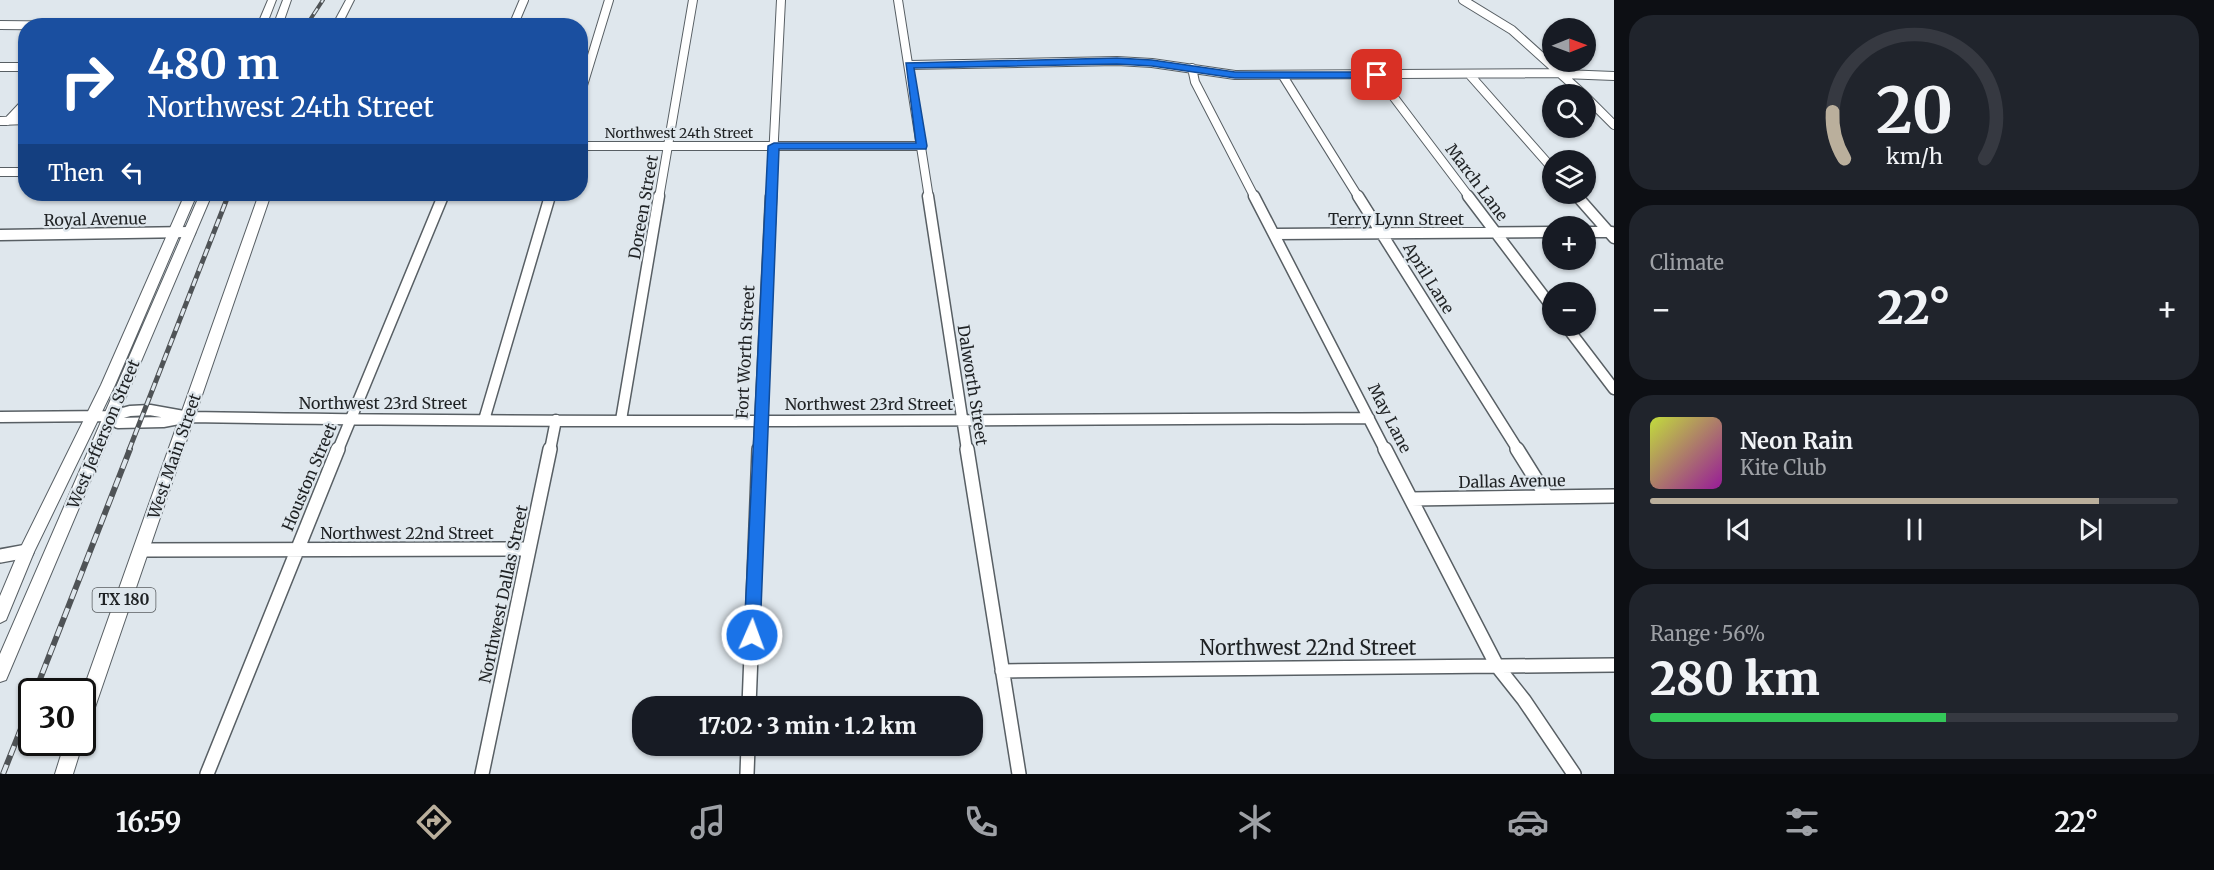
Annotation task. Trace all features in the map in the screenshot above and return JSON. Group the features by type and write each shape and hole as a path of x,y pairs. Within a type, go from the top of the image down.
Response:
{"main road":[{"path":"272,0 265,16 281,15"},
{"path":"280,18 287,0"},
{"path":"340,18 350,0"},
{"name":"West Jefferson Street","path":"0,615 27,551 108,385 188,201"},
{"name":"West Jefferson Street","path":"0,674 203,201"},
{"name":"West Main Street","path":"96,679 263,201"},
{"path":"138,314 156,311"},
{"path":"64,774 70,756"}],"street":[{"path":"516,18 524,0"},
{"path":"588,69 609,0"},
{"name":"Doreen Street","path":"621,420 693,0"},
{"name":"Fort Worth Street","path":"750,696 760,421 781,0"},
{"name":"Dalworth Street","path":"898,0 922,146 937,264 1019,774"},
{"path":"1463,0 1513,30 1572,84"},
{"path":"0,25 18,25"},
{"path":"909,65 1106,61 1152,63 1235,75 1603,74 1614,76"},
{"path":"0,67 18,67"},
{"name":"May Lane","path":"1192,68 1195,82 1497,666 1524,700 1574,774"},
{"path":"1469,74 1542,157"},
{"name":"March Lane","path":"1377,75 1542,294"},
{"name":"April Lane","path":"1283,76 1547,497"},
{"path":"1596,108 1614,125"},
{"path":"4,121 18,109"},
{"name":"Northwest 24th Street","path":"588,146 922,146"},
{"path":"0,172 18,172"},
{"name":"Houston Street","path":"207,774 296,551 441,201"},
{"path":"484,420 549,201"},
{"path":"1584,204 1612,234"},
{"name":"Royal Avenue","path":"0,235 190,232"},
{"name":"Terry Lynn Street","path":"1275,234 1542,232"},
{"path":"1596,233 1612,234"},
{"path":"1574,336 1614,389"},
{"name":"Northwest 23rd Street","path":"0,417 112,416 118,423 168,422 189,417 351,420 760,421 1370,418"},
{"name":"Northwest Dallas Street","path":"482,774 556,420"},
{"name":"Dallas Avenue","path":"1411,499 1614,496"},
{"name":"Northwest 22nd Street","path":"141,550 529,549"},
{"path":"0,556 27,551"},
{"name":"Northwest 22nd Street","path":"1002,670 1614,665"},
{"path":"747,774 748,756"}],"railway":[{"path":"311,18 323,0"},
{"path":"129,450 226,201"},
{"path":"40,678 130,449"},
{"path":"3,774 18,736"}],"route":[{"path":"752,635 774,146 922,146 909,65 1117,61 1152,63 1235,75 1377,75"}]}
